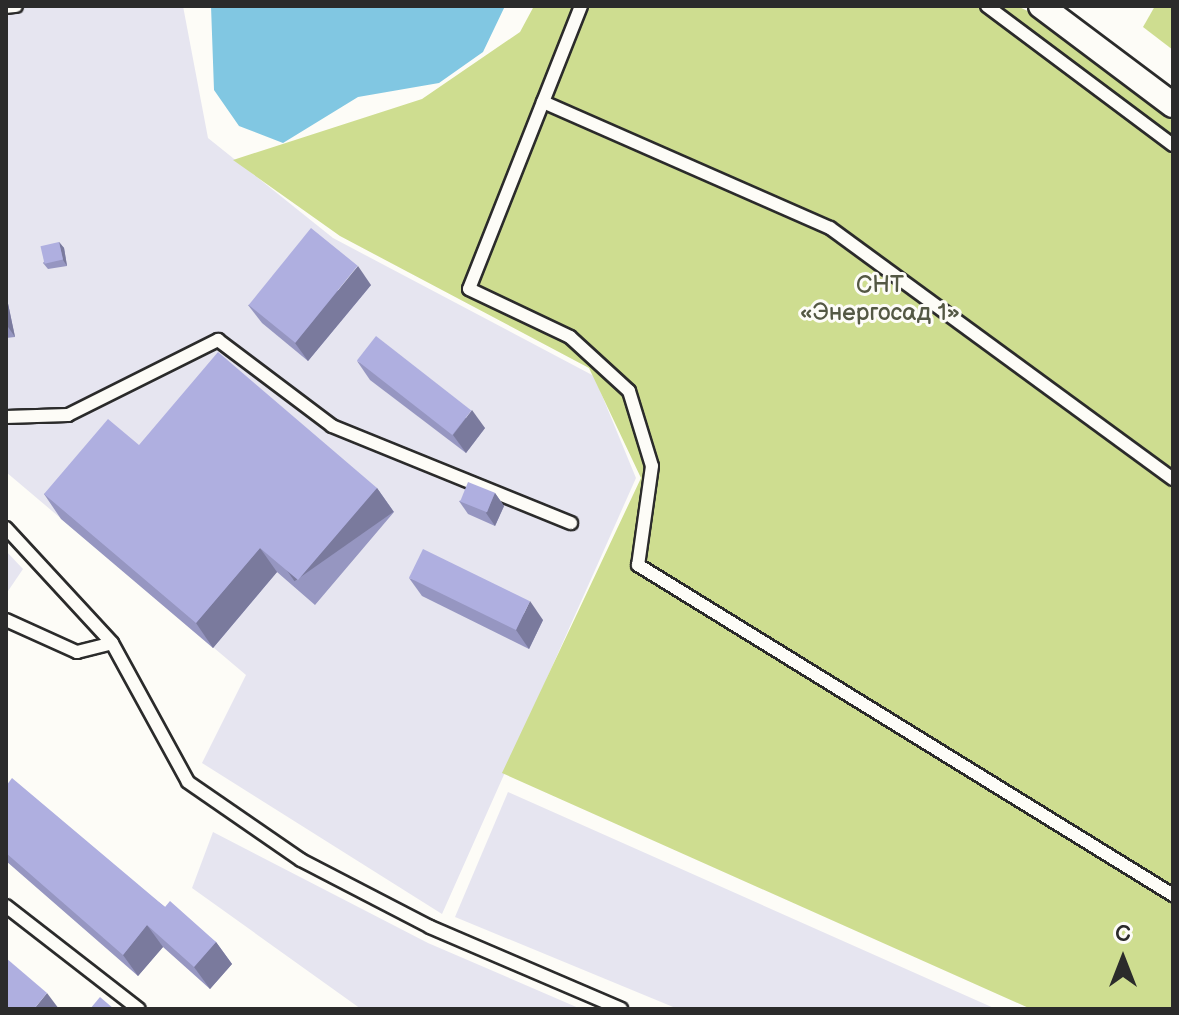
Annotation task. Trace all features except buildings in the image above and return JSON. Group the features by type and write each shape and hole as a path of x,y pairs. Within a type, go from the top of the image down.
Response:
{"street":[{"path":"1041,6 1173,105"}],"lane":[{"path":"6,7 16,6"},
{"path":"581,6 469,289 570,337 629,391 652,466 638,565 1173,895"},
{"path":"987,6 1173,145"},
{"path":"543,102 830,228 1173,479"},
{"path":"6,417 68,415 218,340 332,426 571,523"},
{"path":"6,528 112,643 188,782 327,873 430,927 621,1009"},
{"path":"6,620 77,652 112,643"},
{"path":"6,906 106,994 139,1009"}],"shaded area":[{"path":"6,6 183,6 208,138 333,238 594,376 636,478 442,914 202,763 246,675 6,472"},
{"path":"6,551 23,569 6,594"},
{"path":"508,792 996,1009 678,1009 455,917"},
{"path":"213,832 428,943 581,1009 361,1009 192,888"}],"green space":[{"name":"СНТ «Энергосад 1»","path":"534,6 1017,6 1066,29 1173,113 1173,1009 1031,1009 502,773 641,478 589,368 340,236 233,160 422,99 520,32"},
{"path":"1155,6 1173,6 1173,50 1143,27"}],"water":[{"path":"211,6 505,6 483,52 439,83 358,97 283,143 239,126 214,90"}]}
